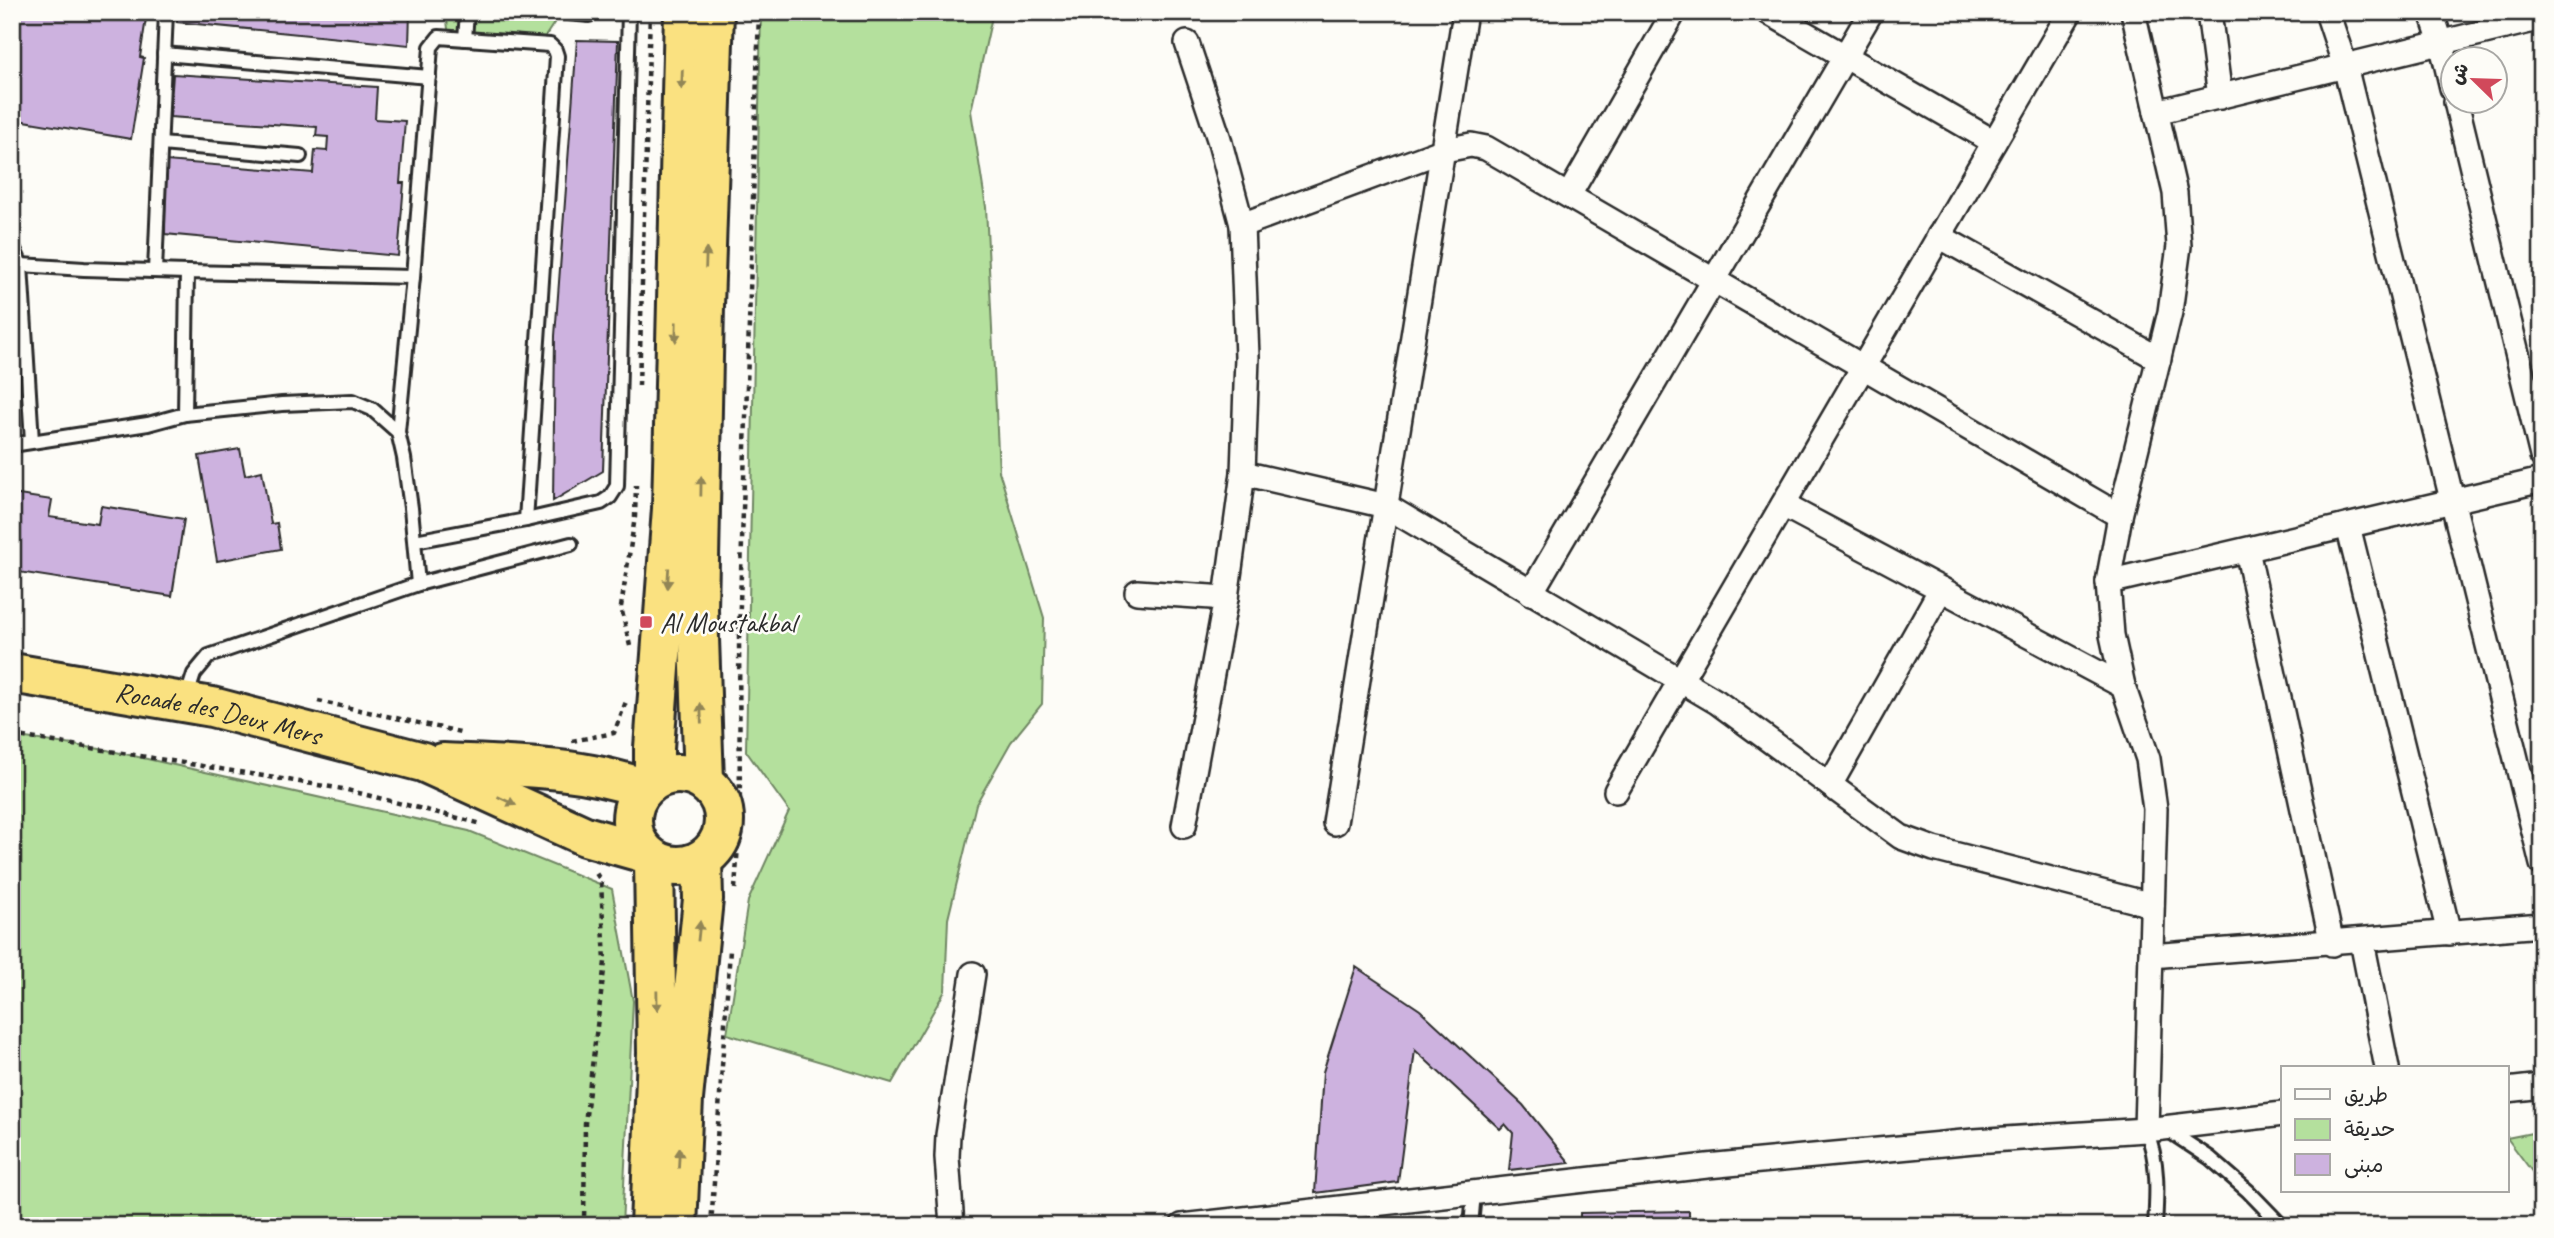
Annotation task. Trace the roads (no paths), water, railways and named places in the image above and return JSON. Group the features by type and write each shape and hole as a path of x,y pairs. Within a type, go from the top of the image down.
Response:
{"highway":[{"path":"648,784 668,775 686,774 704,781 714,790 724,814 720,841 702,860 685,867 667,866 650,856 634,835 632,822 633,810 648,784 661,688 672,509 684,12"},
{"path":"704,781 698,610 714,12"},
{"name":"Rocade des Deux Mers","path":"12,673 212,707 424,762 585,836 650,856"},
{"name":"Rocade des Deux Mers","path":"424,762 533,768 648,784"},
{"path":"650,856 657,1053 650,1226"},
{"path":"677,1226 683,1099 702,899 702,860"}],"street":[{"path":"1335,823 1465,12"},
{"path":"1569,195 1674,12"},
{"path":"1768,12 1994,142"},
{"path":"1531,593 1871,12"},
{"path":"1616,791 2070,12"},
{"path":"2133,12 2175,193 2179,246 2170,312 2120,516 2108,582 2112,635 2123,686 2148,759 2155,809 2151,956 2155,1129"},
{"path":"2209,12 2220,97"},
{"path":"2327,12 2346,66 2542,864"},
{"path":"2431,12 2442,46"},
{"path":"2156,112 2542,18"},
{"path":"1184,826 1227,598 1243,473 1247,358 1242,225 1219,139 1187,43"},
{"path":"2459,116 2542,456"},
{"path":"1242,225 1444,150 1471,145 1486,148 2120,516"},
{"path":"1939,236 2159,359"},
{"path":"1243,473 1386,506 1717,702 1901,837 1934,849 2152,905"},
{"path":"2108,582 2542,480"},
{"path":"1783,505 2123,686"},
{"path":"2348,526 2449,933"},
{"path":"2247,550 2332,944"},
{"path":"1830,785 1941,589"},
{"path":"1137,593 1227,598"},
{"path":"2151,956 2332,944 2542,925"},
{"path":"2362,941 2387,1066"},
{"path":"952,1226 948,1135 973,974"},
{"path":"2508,1090 2542,1086"},
{"path":"1182,1226 1707,1166 1948,1143 2155,1129 2281,1114"}],"lane":[{"path":"155,271 166,12"},
{"path":"465,39 467,12"},
{"path":"558,12 589,15 592,12"},
{"path":"415,541 601,503 610,497 617,486 629,12"},
{"path":"418,584 415,541 398,432 431,47 439,37 550,45 557,56 526,520"},
{"path":"164,54 429,78"},
{"path":"161,144 300,156"},
{"path":"12,244 17,263 32,442"},
{"path":"17,263 155,271 413,277"},
{"path":"185,414 187,272"},
{"path":"12,445 148,424 185,414 282,404 353,401 372,409 398,432"},
{"path":"185,702 194,674 209,656 418,584 571,544"},
{"path":"2155,1226 2155,1129 2210,1158 2248,1191 2282,1226"},
{"path":"1471,1226 1474,1193"}],"place":[{"name":"Al Moustakbal","path":"646,622"}]}
